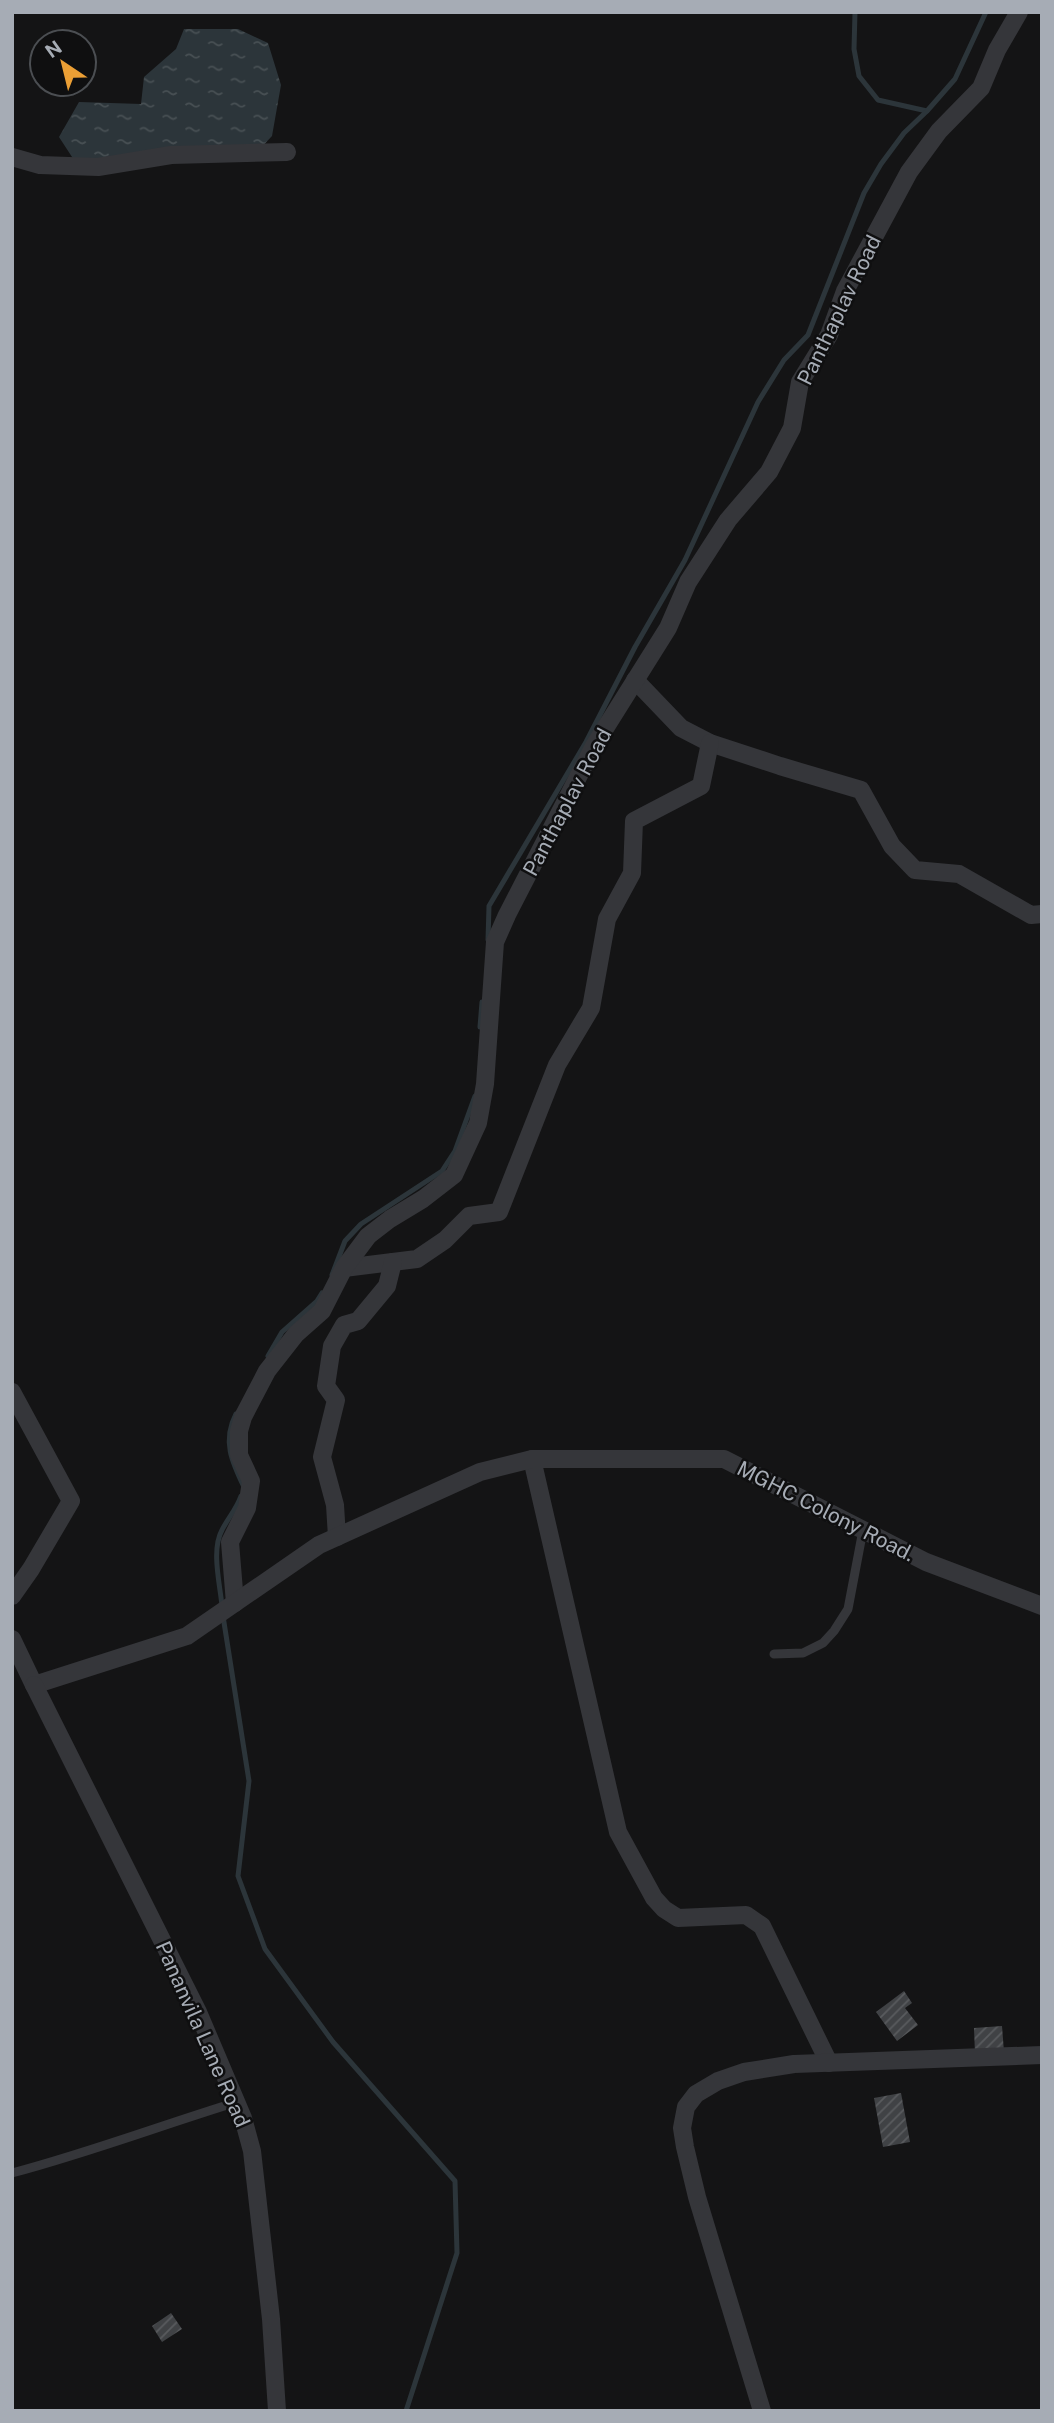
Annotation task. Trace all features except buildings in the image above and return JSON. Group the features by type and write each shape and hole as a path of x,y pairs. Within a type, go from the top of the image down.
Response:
{"street":[{"name":"Panthaplav Road","path":"227,1609 230,1542 247,1508 251,1481 239,1455 239,1431 243,1417 267,1371 296,1334 323,1311 344,1268 368,1236 454,1175 478,1123 485,1084 495,942 594,746 668,628 688,582 728,520 769,472 792,428 800,383 829,335 845,291 909,173 939,131 981,89 997,50 1019,12"},
{"path":"12,157 40,165 98,167 171,155 287,152"},
{"path":"635,680 681,728 710,743 861,790 892,846 915,870 959,874 1031,915 1042,914"},
{"path":"344,1268 417,1259 444,1240 468,1216 499,1212 557,1065 591,1008 607,919 632,873 635,821 701,786 710,743"},
{"path":"337,1537 335,1505 322,1457 335,1399 326,1386 332,1346 344,1325 358,1321 387,1286 393,1262"},
{"path":"12,1392 71,1501 32,1569 12,1596"},
{"path":"532,1459 618,1832 654,1898 664,1909 678,1918 746,1915 762,1926 829,2063"},
{"name":"MGHC Colony Road.","path":"34,1685 187,1636 319,1545 480,1472 532,1459 724,1459 926,1562 1042,1606"},
{"path":"12,1639 34,1685"},
{"name":"Pananvila Lane Road","path":"34,1685 198,2012 237,2102 252,2151 271,2319 277,2411"},
{"path":"761,2411 697,2197 685,2147 682,2128 684,2118 687,2107 696,2094 718,2081 744,2072 794,2064 1042,2055"}],"lane":[{"path":"774,1654 803,1653 823,1643 834,1631 848,1609 863,1530"},
{"path":"12,2173 61,2160 237,2102"}],"water":[{"path":"184,29 238,29 268,43 281,85 272,136 255,154 74,160 59,137 79,102 141,104 144,77 176,49"}],"waterway":[{"path":"855,12 854,49 859,76 878,100 927,111"},
{"path":"488,940 489,906 586,742 635,647 685,560 758,402 784,360 808,335 864,193 904,133 955,79 986,12"},
{"path":"480,1027 482,1002"},
{"path":"332,1275 345,1241 361,1224 442,1171 455,1151 475,1096"},
{"path":"268,1356 282,1332 317,1301 322,1293"},
{"path":"236,1414 229,1442 244,1487"},
{"path":"222,1606 217,1547 222,1530 241,1496"},
{"path":"223,1616 249,1781 238,1876 265,1949 333,2042 455,2181 457,2253 406,2411"}]}
